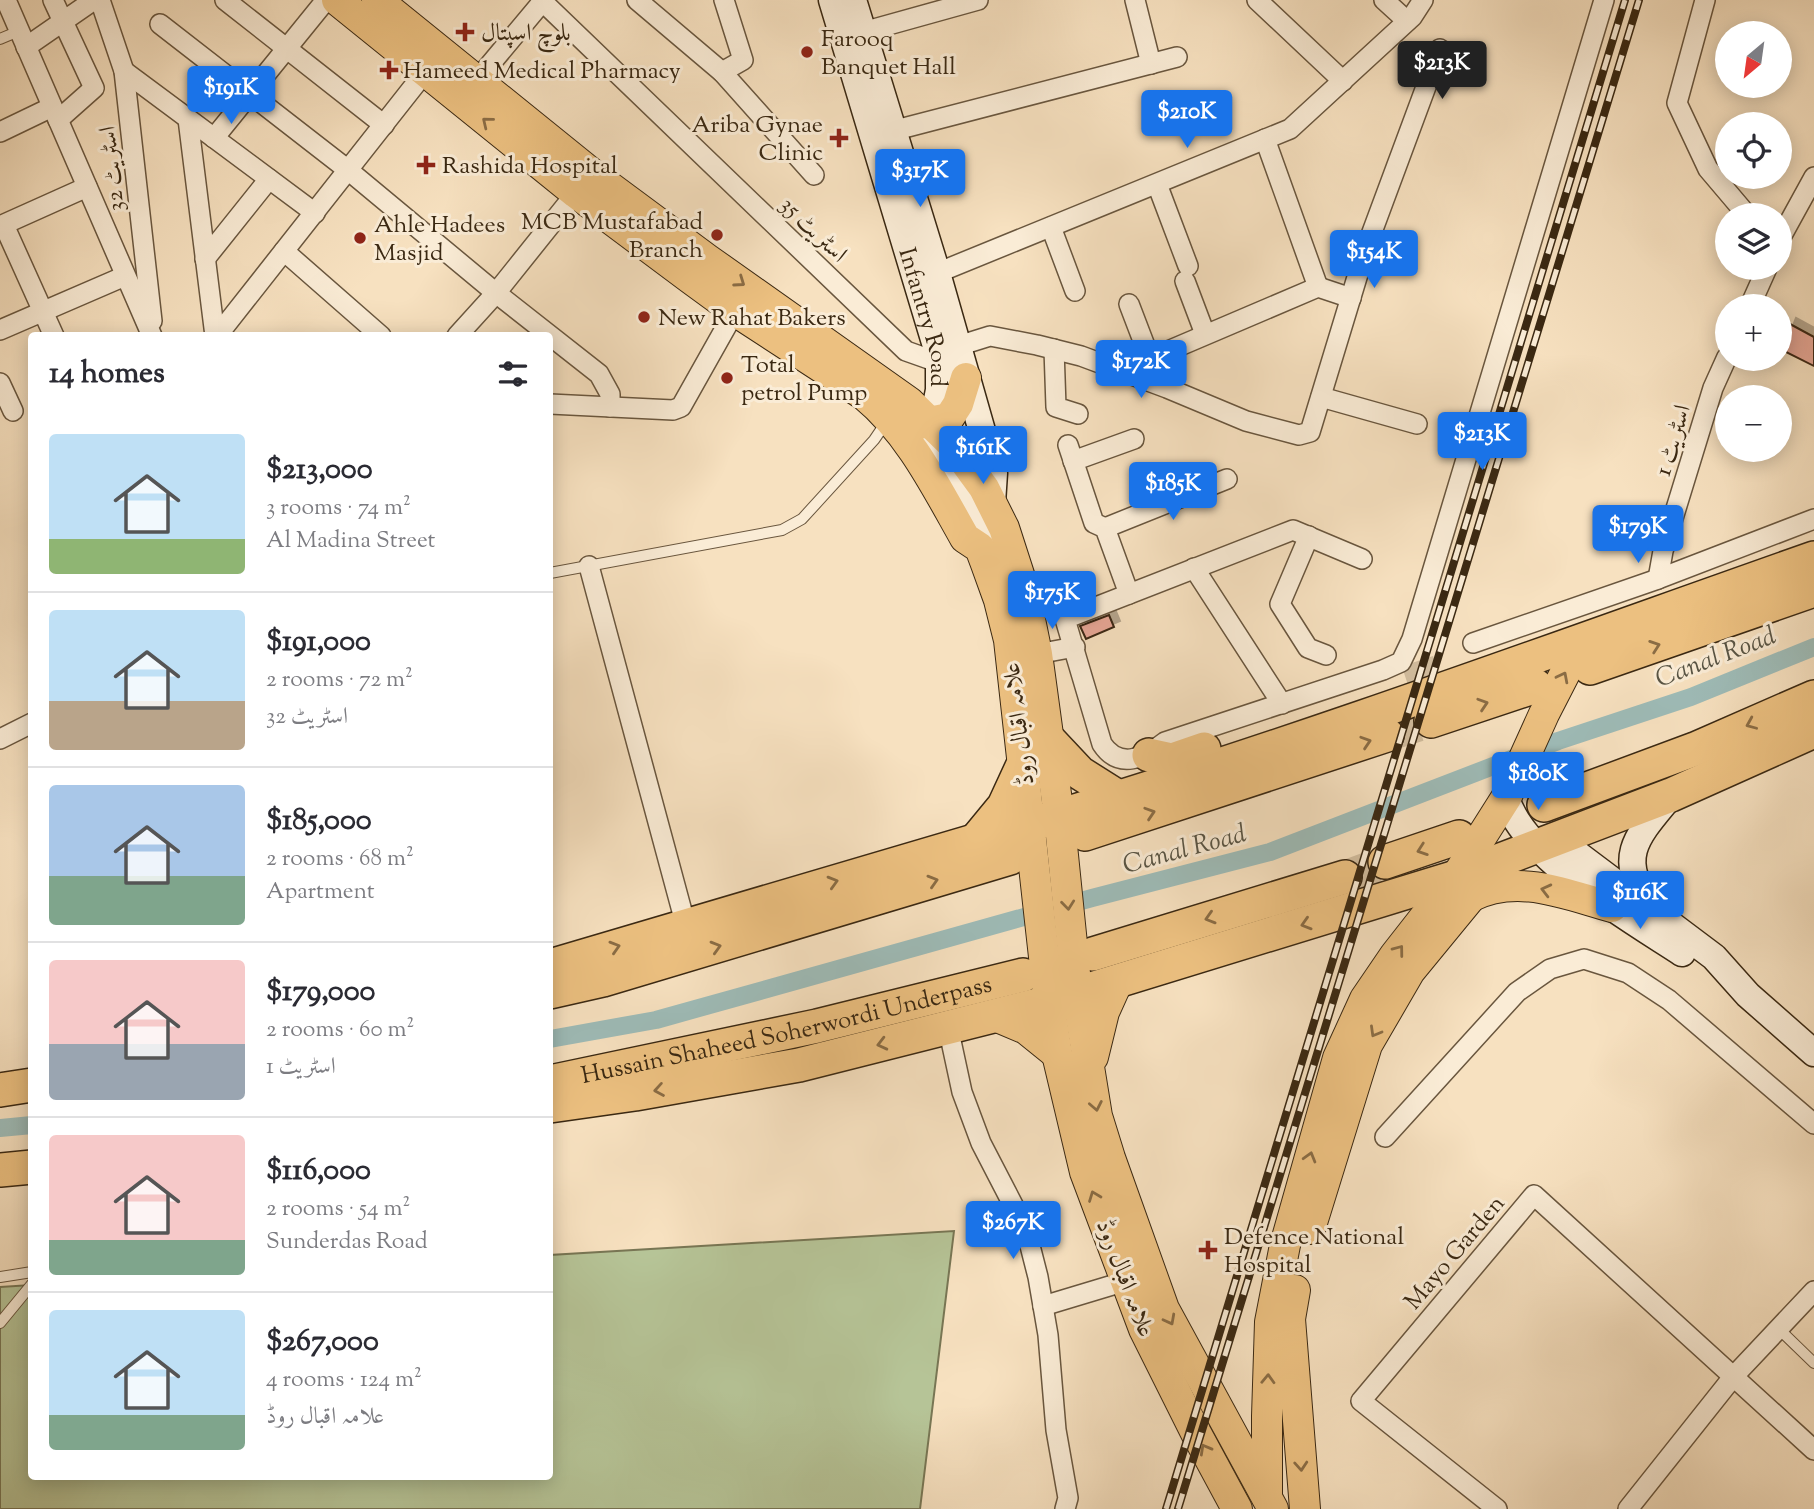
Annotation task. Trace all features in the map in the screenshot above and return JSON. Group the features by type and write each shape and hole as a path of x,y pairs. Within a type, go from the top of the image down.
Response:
{"highway":[{"path":"1443,670 1814,544"},
{"path":"1586,654 1814,558"},
{"path":"1058,824 1118,797 1412,700 1814,590"},
{"path":"1149,755 1172,760 1407,682"},
{"path":"1544,805 1695,749 1814,697"},
{"path":"1430,721 1540,700"},
{"path":"553,1106 799,1065 1063,998 1462,887 1502,859 1671,795 1814,731"},
{"path":"553,965 976,840 1058,824 1387,735"},
{"path":"1049,740 1080,773 1118,797"},
{"path":"976,840 1004,806 1022,767"},
{"path":"1385,862 1459,837"},
{"path":"553,991 603,980 1010,858"},
{"path":"1082,948 1345,877"},
{"name":"Hussain Shaheed Soherwordi Underpass","path":"553,1081 817,1026 1034,964"},
{"path":"0,1090 28,1086"},
{"path":"0,1170 28,1167"}],"main road":[{"name":"علامہ اقبال روڈ","path":"337,0 377,11 477,80 591,173 699,269 735,311 864,395 893,423 923,465 965,538 979,548 999,600 1009,640 1022,767 1058,824"},
{"name":"Infantry Road","path":"832,0 872,97 892,131 937,273 949,354 939,390 930,446 967,504 980,530 979,548"},
{"name":"Infantry Road","path":"853,0 863,32 872,97 920,287 949,354 966,378 994,473 992,503"},
{"name":"علامہ اقبال روڈ","path":"377,11 425,72 576,193 896,392 933,423 963,457 992,503 1004,528 1024,590 1037,654 1058,824 1082,948 1063,998 1057,1055 1085,1172 1144,1329 1237,1509"},
{"path":"893,423 933,423 949,418 954,413 966,378"},
{"path":"1305,1509 1290,1319 1301,1255 1367,1045 1462,887 1507,796 1540,700 1586,654"},
{"path":"1657,914 1633,879 1632,857 1647,825 1671,795"},
{"path":"1507,796 1518,824 1657,914 1714,957 1748,995 1814,1053"},
{"name":"علامہ اقبال روڈ","path":"1058,824 1036,881 1034,964 1063,998 1089,1071 1097,1116 1110,1158 1164,1309 1223,1422 1262,1506"},
{"path":"1547,842 1560,868 1612,906 1748,995"},
{"path":"1262,1506 1270,1322 1284,1245 1338,1058 1365,999 1395,955 1462,887 1517,885 1612,906"},
{"path":"1089,1071 1104,1012 1118,981"},
{"path":"995,1016 1026,1028 1057,1055"},
{"path":"1223,1422 1251,1432 1259,1427 1267,1416"}],"street":[{"path":"6,0 151,332"},
{"path":"0,132 55,114 94,88 53,0"},
{"path":"22,39 63,20 94,0"},
{"name":"اسٹریٹ 32","path":"100,0 124,71 153,332"},
{"path":"225,0 384,125"},
{"path":"214,138 327,0"},
{"path":"637,0 722,72 814,175"},
{"path":"722,72 743,60 723,0"},
{"path":"863,32 978,0"},
{"path":"1135,0 1151,64"},
{"path":"1256,0 1343,81"},
{"path":"1384,0 1407,21"},
{"path":"937,273 1290,129 1407,21 1423,0"},
{"path":"1362,559 1293,530 1065,619 1102,744 1108,754 1131,759 1149,755 1165,742 1384,670 1401,662 1604,0"},
{"path":"1704,0 1677,103 1708,169 1737,203"},
{"path":"477,80 542,1"},
{"name":"اسٹریٹ 35","path":"542,1 906,351 949,354"},
{"path":"160,24 348,170 546,332"},
{"path":"949,354 990,336 1054,349 1121,371 1246,421 1299,435 1310,432 1365,251 1440,50"},
{"path":"892,131 1177,57"},
{"path":"124,71 315,213"},
{"path":"219,332 425,72"},
{"path":"188,119 215,332"},
{"path":"1265,139 1318,287"},
{"path":"1792,216 1814,177"},
{"path":"205,259 269,179"},
{"path":"1157,184 1205,334"},
{"path":"52,332 2,226 87,187"},
{"path":"461,332 496,293 576,193"},
{"path":"1051,227 1075,291"},
{"path":"284,251 376,332"},
{"path":"0,330 125,276"},
{"path":"1121,371 1318,287 1351,298"},
{"path":"1129,304 1150,359"},
{"path":"553,404 673,410 681,407 735,311"},
{"path":"553,338 599,374 610,394 610,407"},
{"path":"1054,349 1056,407 1077,414"},
{"name":"اسٹریٹ 1","path":"1658,579 1663,551 1713,388 1721,371"},
{"path":"0,383 13,411"},
{"path":"1321,397 1417,424"},
{"path":"1129,594 1105,528 1094,523 1070,453 1135,439"},
{"path":"1105,528 1227,479"},
{"path":"1473,643 1658,579 1814,519"},
{"path":"1309,536 1280,604 1308,648 1326,655"},
{"path":"589,566 686,926"},
{"path":"1194,568 1282,704"},
{"path":"1037,654 1075,647"},
{"path":"0,739 28,725"},
{"path":"1385,1137 1517,992 1550,969 1584,959 1628,973 1669,1000 1814,1124"},
{"path":"948,1027 962,1092 981,1143 1026,1230 1048,1335 1056,1430 1068,1498 1065,1509"},
{"name":"Mayo Garden","path":"1497,1509 1361,1401 1534,1195 1814,1450"},
{"path":"1043,1306 1126,1281"},
{"path":"1628,1509 1732,1377 1814,1291"}],"lane":[{"path":"0,39 22,39"},
{"path":"553,572 782,530 802,519 893,423"},
{"path":"0,1277 28,1273"},
{"path":"0,1323 28,1289"},
{"path":"1779,1329 1814,1363"}],"green space":[{"path":"954,1231 920,1509 0,1509 0,1287 28,1285 28,1480 553,1480 553,1255"}],"building":[{"path":"1792,325 1814,337 1814,366 1792,355"},
{"path":"1109,615 1114,627 1086,639 1080,626"}],"waterway":[{"name":"Canal Road","path":"553,1038 656,1020 1092,898 1270,852 1558,741 1691,697 1814,647"},
{"name":"Canal Road","path":"0,1128 28,1125"}],"tunnel":[{"path":"1407,682 1443,670"},
{"path":"1387,735 1431,721"},
{"path":"1345,877 1385,862"}],"railway":[{"path":"1166,1509 1625,0"},
{"path":"1178,1509 1639,0"}],"place":[{"name":"بلوچ اسپتال","path":"465,32"},
{"name":"Farooq Banquet Hall","path":"807,52"},
{"name":"Hameed Medical Pharmacy","path":"389,70"},
{"name":"Ariba Gynae Clinic","path":"839,138"},
{"name":"Rashida Hospital","path":"426,165"},
{"name":"MCB Mustafabad Branch","path":"717,235"},
{"name":"Ahle Hadees Masjid","path":"360,238"},
{"name":"New Rahat Bakers","path":"644,317"},
{"name":"Total petrol Pump","path":"727,378"},
{"name":"Defence National Hospital","path":"1208,1250"}]}
